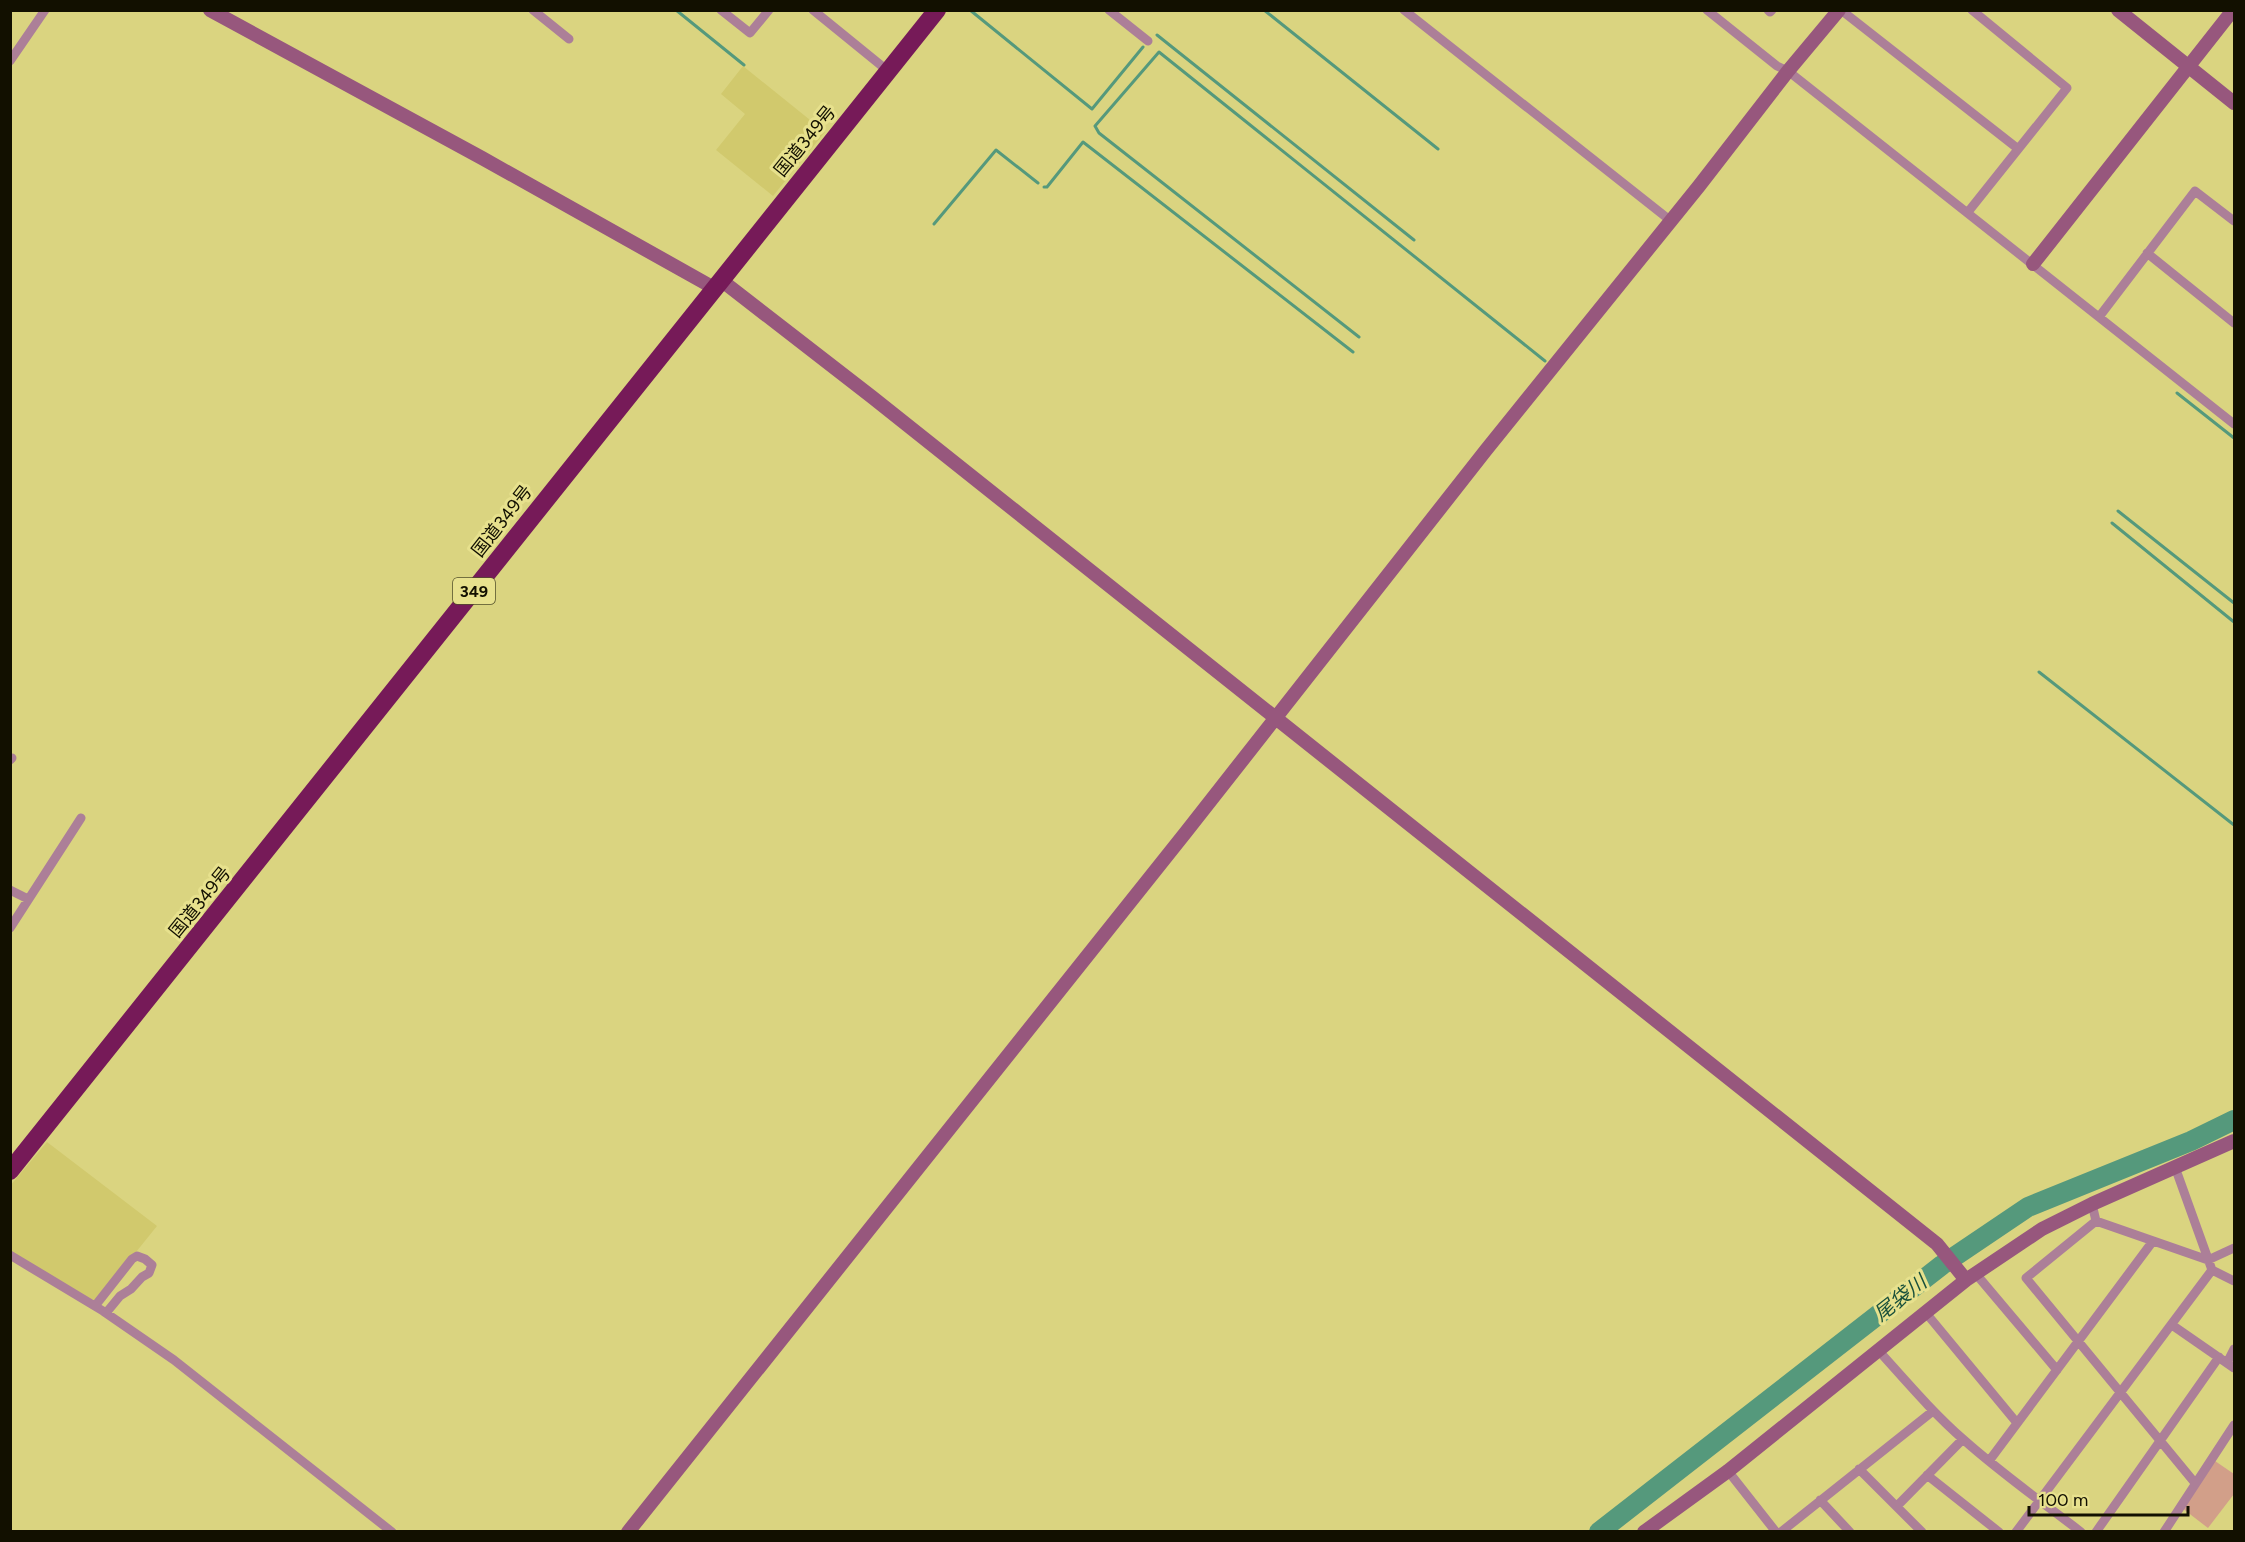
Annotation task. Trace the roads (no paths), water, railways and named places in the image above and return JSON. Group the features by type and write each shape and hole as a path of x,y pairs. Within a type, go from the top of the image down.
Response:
{"highway":[{"name":"国道349号","path":"10,1171 937,10"}],"street":[{"path":"10,61 45,10"},
{"path":"210,10 717,284 1276,718 1919,1230 1967,1276 2057,1370"},
{"path":"532,10 569,39"},
{"path":"721,10 750,33 769,10"},
{"path":"813,10 888,71"},
{"path":"1109,10 1148,41"},
{"path":"1404,10 1671,221"},
{"path":"1707,10 1777,66 1788,70 2235,424"},
{"path":"628,1532 1671,221 1788,70 1840,10 2017,148"},
{"path":"1968,212 2067,88 1972,10"},
{"path":"2118,10 2235,104"},
{"path":"2032,264 2233,10"},
{"path":"2099,317 2195,191 2235,221"},
{"path":"2147,253 2235,323"},
{"path":"10,928 81,818"},
{"path":"10,890 28,899"},
{"path":"1644,1532 1728,1472 1926,1313 1967,1276 2042,1229 2092,1204 2234,1142"},
{"path":"2175,1167 2212,1270 2235,1281"},
{"path":"2092,1204 2096,1221"},
{"path":"2096,1221 2208,1260 2235,1248"},
{"path":"2096,1221 2026,1278 2195,1483"},
{"path":"1989,1461 2153,1241"},
{"path":"10,1255 106,1313 174,1360 392,1532"},
{"path":"95,1306 132,1259 136,1256 145,1259 152,1265 149,1273 142,1276 131,1289 120,1296 106,1313"},
{"path":"2016,1532 2212,1270"},
{"path":"1926,1313 2017,1423"},
{"path":"2172,1325 2227,1363"},
{"path":"1878,1350 1933,1411 1963,1439 2081,1532"},
{"path":"2096,1532 2161,1440 2227,1363 2235,1350"},
{"path":"1728,1472 1778,1532 1933,1411"},
{"path":"2164,1532 2235,1425"},
{"path":"1897,1506 1963,1439"},
{"path":"1859,1469 1922,1532"},
{"path":"1927,1475 1999,1532"},
{"path":"1820,1500 1850,1532"}],"waterway":[{"path":"676,10 744,65"},
{"path":"970,10 1092,109 1143,47"},
{"path":"1264,10 1438,149"},
{"path":"1157,35 1414,240"},
{"path":"1359,337 1099,133 1095,126 1159,52 1545,361"},
{"path":"1044,187 1047,187 1083,142 1353,352"},
{"path":"934,224 996,150 1038,183"},
{"path":"2177,393 2234,438"},
{"path":"2118,511 2234,603"},
{"path":"2112,523 2234,622"},
{"path":"2039,672 2234,825"},
{"name":"尾袋川","path":"1599,1532 1942,1265 2028,1207 2191,1141 2234,1120"}]}
